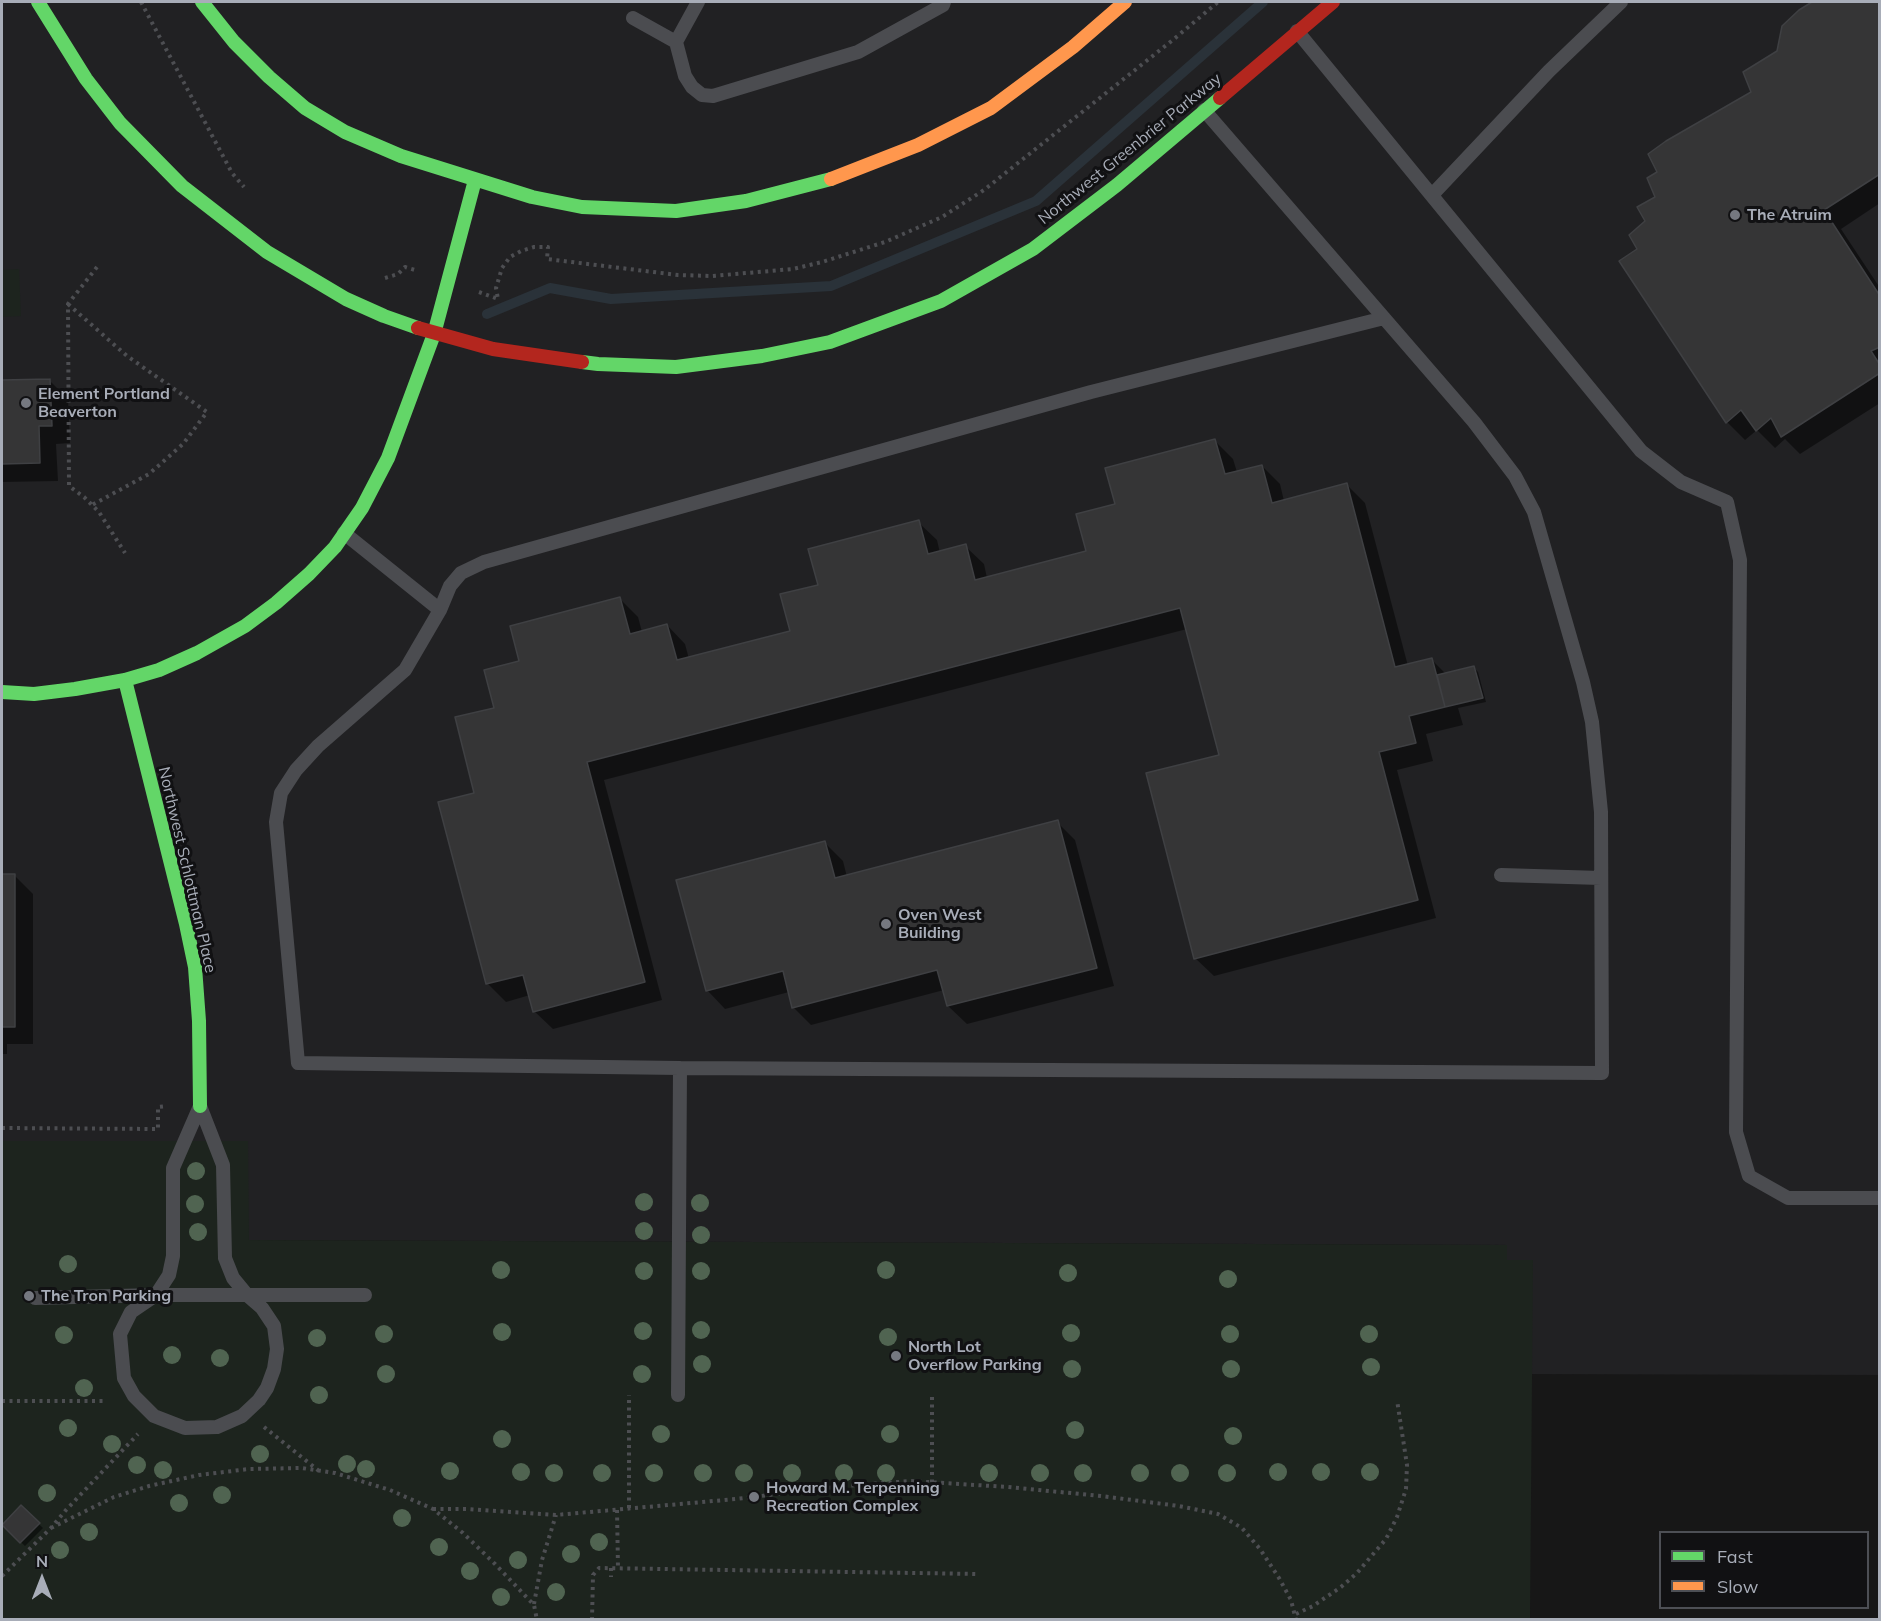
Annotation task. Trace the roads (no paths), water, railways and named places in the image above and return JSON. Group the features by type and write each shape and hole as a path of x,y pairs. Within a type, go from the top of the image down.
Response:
{"street":[{"name":"Northwest Greenbrier Parkway","path":"38,2 86,79 120,123 182,186 267,252 346,299 434,334 494,349 598,364 676,367 762,356 830,342 940,301 1033,249 1118,185 1333,2"},
{"path":"202,2 241,49 269,77 305,108 345,132 392,152 531,197 582,207 676,211 746,201 831,179 918,145 991,108 1073,47 1125,2"},
{"path":"2,692 34,694 75,689 125,680 159,670 197,653 245,626 276,603 335,547 362,508 388,458 434,334 475,180"},
{"name":"Northwest Schlottman Place","path":"125,680 195,967 199,1021 200,1106"}],"lane":[{"path":"698,2 676,42 685,76 692,87 702,95 713,96 858,52 943,5 944,2"},
{"path":"1432,195 1549,71 1621,2"},
{"path":"633,18 676,42"},
{"path":"1297,31 1641,451 1681,482 1727,502 1740,560 1736,1132 1749,1176 1788,1198 1880,1198"},
{"path":"1204,110 1384,318 1474,422 1515,476 1534,512 1583,682 1592,722 1601,812 1602,1073 680,1068 298,1063 276,822 281,793 296,770 318,746 405,670 440,610 450,586 462,573 484,562 1091,392 1384,318"},
{"path":"344,533 440,610"},
{"path":"1501,875 1601,878"},
{"path":"678,1395 680,1068"},
{"name":"Northwest Schlottman Place","path":"200,1106 223,1165 225,1258 233,1278 262,1308 274,1326 277,1349 274,1369 267,1388 247,1412 217,1427 185,1428 154,1416 134,1396 124,1378 120,1334 131,1312 156,1295 169,1275 173,1256 173,1168 200,1106"},
{"path":"35,1298 156,1295 365,1295"}],"waterway":[{"path":"487,314 550,288 611,299 831,286 1036,201 1263,2"}],"place":[{"name":"The Atruim","path":"1735,215"},
{"name":"Element Portland Beaverton","path":"26,403"},
{"name":"Oven West Building","path":"886,924"},
{"name":"The Tron Parking","path":"29,1296"},
{"name":"North Lot Overflow Parking","path":"896,1356"},
{"name":"Howard M. Terpenning Recreation Complex","path":"754,1497"}]}
